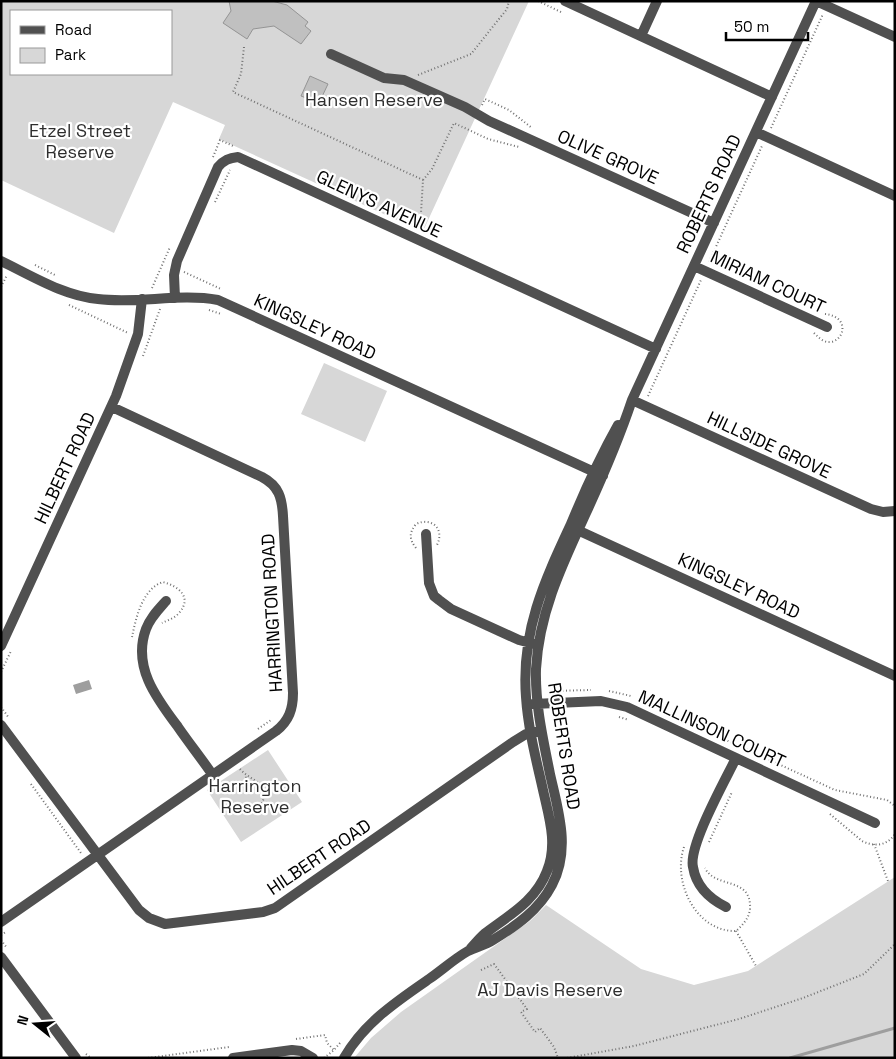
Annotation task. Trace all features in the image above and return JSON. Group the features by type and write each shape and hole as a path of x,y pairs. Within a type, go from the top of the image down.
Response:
{"street":[{"path":"565,1 772,97"},
{"path":"641,36 657,1"},
{"path":"816,1 895,38"},
{"name":"ROBERTS ROAD","path":"334,1058 348,1040 391,1006 468,951 485,933 517,910 532,896 542,882 551,859 553,845 551,825 531,732 527,704 526,677 533,644 573,529 598,474 616,447 632,400 816,1"},
{"name":"OLIVE GROVE","path":"331,54 384,78 404,80 465,106 490,122 714,223"},
{"path":"756,132 895,196"},
{"name":"GLENYS AVENUE","path":"175,298 174,275 177,261 218,167 230,158 238,157 656,349"},
{"name":"KINGSLEY ROAD","path":"2,262 68,292 106,300 142,299 160,304 175,298 218,300 598,474"},
{"name":"MIRIAM COURT","path":"694,266 827,327"},
{"name":"HILBERT ROAD","path":"1,646 112,407 138,334 142,299"},
{"name":"HILLSIDE GROVE","path":"632,400 871,509 883,512 895,510"},
{"name":"HARRINGTON ROAD","path":"5,926 97,855 282,726 292,707 293,693 282,500 277,489 267,479 112,407"},
{"name":"KINGSLEY ROAD","path":"573,529 895,676"},
{"path":"426,534 429,583 434,596 451,609 533,644"},
{"path":"166,601 152,617 145,630 142,646 142,663 157,698 212,774"},
{"name":"ROBERTS ROAD","path":"468,951 492,941 529,915 545,897 560,866 562,850 561,827 538,704 533,644"},
{"name":"MALLINSON COURT","path":"527,704 601,701 619,704 875,823"},
{"name":"HILBERT ROAD","path":"1,725 139,910 159,923 172,924 263,912 279,906 513,742 531,732 542,730"},
{"path":"726,907 708,896 698,881 692,866 699,836 736,758"},
{"path":"1,957 76,1058"},
{"name":"ROBERTS ROAD","path":"344,1058 348,1040"},
{"path":"233,1058 296,1050 313,1058"},
{"path":"281,1052 292,1053 301,1058"}],"path":[{"path":"404,80 471,54 507,9 509,1"},
{"path":"538,1 565,14"},
{"path":"423,180 432,169 454,123 488,139 526,149"},
{"path":"214,205 233,166"},
{"path":"35,265 60,277"},
{"path":"1,273 7,276 1,288"},
{"path":"67,304 128,333"},
{"path":"142,357 160,304 168,308"},
{"path":"204,309 223,315"},
{"path":"418,552 410,538 410,533 416,524 421,521 430,522 439,530 439,540 436,546"},
{"path":"132,638 140,608 150,591 163,582 179,588 183,594 184,602 179,614 163,622 157,628"},
{"path":"1,707 12,722"},
{"path":"252,734 274,718"},
{"path":"240,769 246,775 258,781 264,790 264,798 259,807 260,810"},
{"path":"241,790 246,781 246,775"},
{"path":"30,783 81,854"},
{"path":"709,842 733,789"},
{"path":"874,844 888,881"},
{"path":"684,846 681,854 680,871 684,890 693,906 703,918 715,927 726,931 736,931 747,920 750,912 750,901 746,892 738,886 710,876 704,862"},
{"path":"1,935 5,926"},
{"path":"736,931 756,966"},
{"path":"566,1058 634,1046 739,1019 803,998 864,974 895,944"},
{"path":"481,970 494,964 527,1008 522,1012 535,1032 540,1028 554,1047 558,1058"},
{"path":"324,1058 348,1040"}],"green space":[{"name":"Hansen Reserve","path":"1,1 529,1 424,229 410,226 219,139 225,125 173,102 114,233 1,180"},
{"path":"324,363 387,391 365,442 301,414"},
{"name":"Harrington Reserve","path":"268,750 302,802 241,842 207,790"},
{"name":"AJ Davis Reserve","path":"895,877 895,1058 354,1058 371,1038 401,1012 530,921 546,905 641,969 694,985 748,971"}],"shaded area":[{"path":"89,680 92,689 76,694 73,685"}],"building":[{"path":"229,1 272,1 287,5 308,22 305,26 311,31 301,44 274,26 253,29 247,39 223,23 231,11"},
{"path":"310,76 328,84 319,103 301,96"}],"waterway":[{"path":"790,1058 895,1028"}],"park label":[{"name":"Etzel Street Reserve","path":"80,141"}]}
